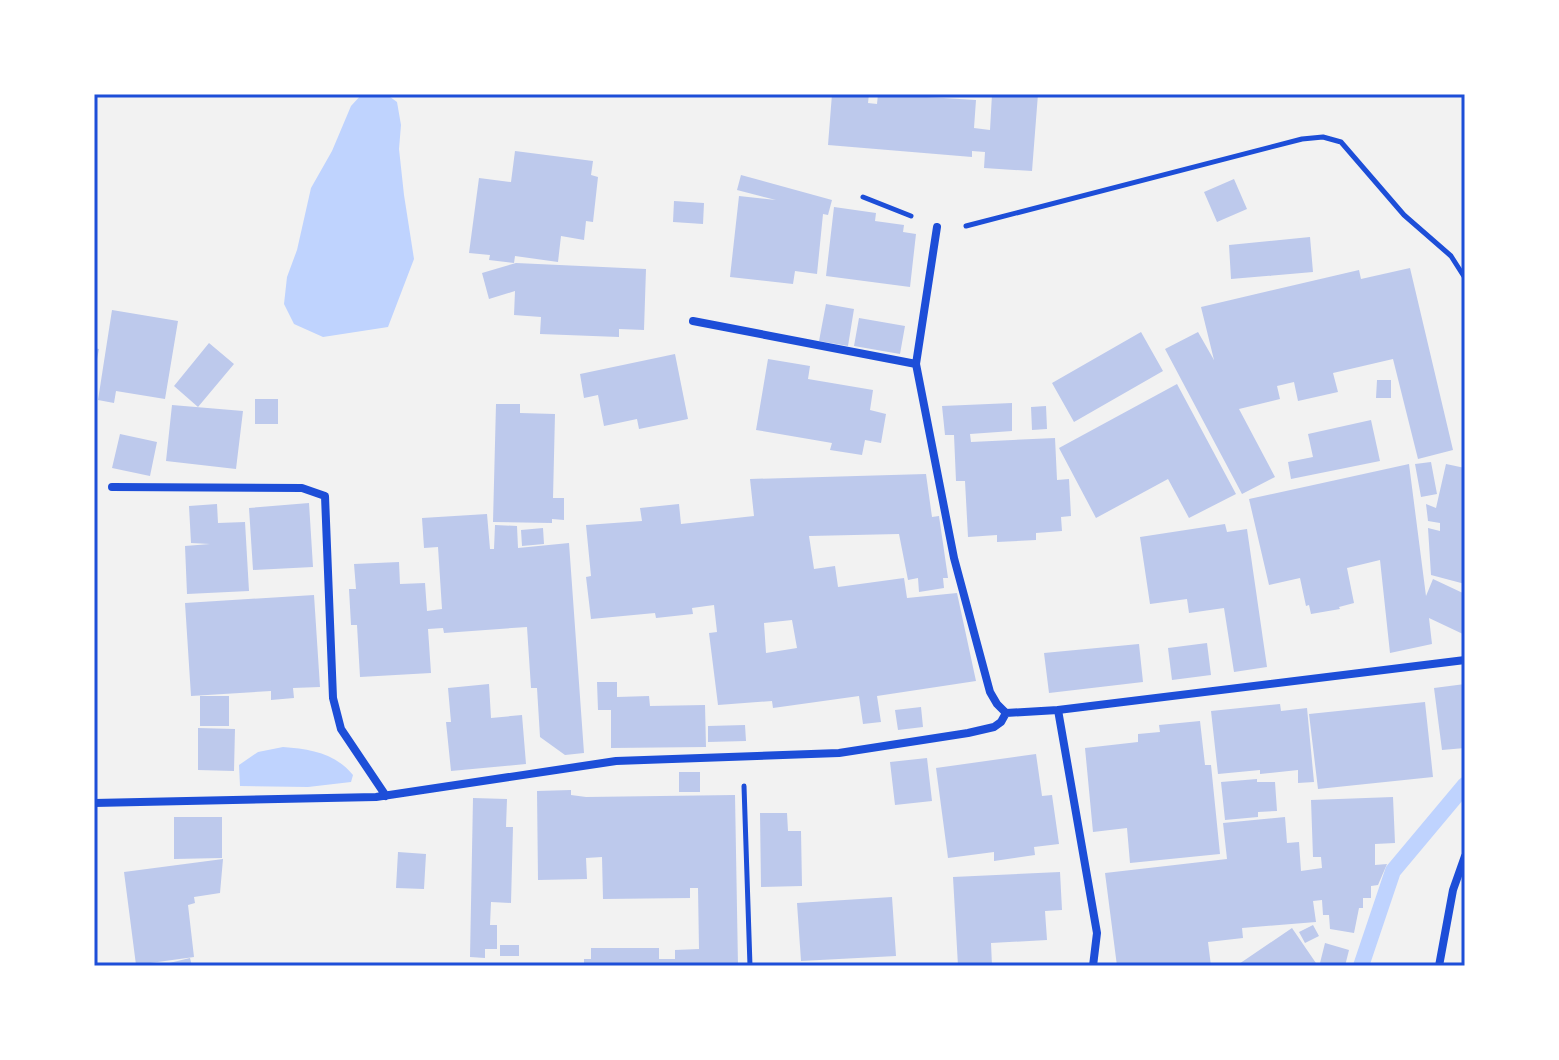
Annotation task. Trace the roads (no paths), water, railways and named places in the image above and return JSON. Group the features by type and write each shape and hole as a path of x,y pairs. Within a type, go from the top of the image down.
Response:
{"street":[{"path":"937,227 916,364 954,558 990,692 1006,713"},
{"path":"693,321 916,364"},
{"path":"112,487 302,488 325,496 333,698 341,729 386,796"},
{"path":"94,803 386,796 616,761 839,753 994,727 1006,713 1058,710 1465,660"},
{"path":"1058,710 1097,933 1093,966"},
{"path":"1439,966 1453,890 1465,856"}],"water":[{"path":"362,94 386,94 397,102 401,125 399,149 414,259 388,327 323,337 294,324 284,304 287,277 297,250 311,188 332,151 351,106"},
{"path":"283,747 330,757 353,775 351,782 308,787 240,786 239,765 258,752"}],"waterway":[{"path":"1361,966 1393,871 1465,785"}]}
